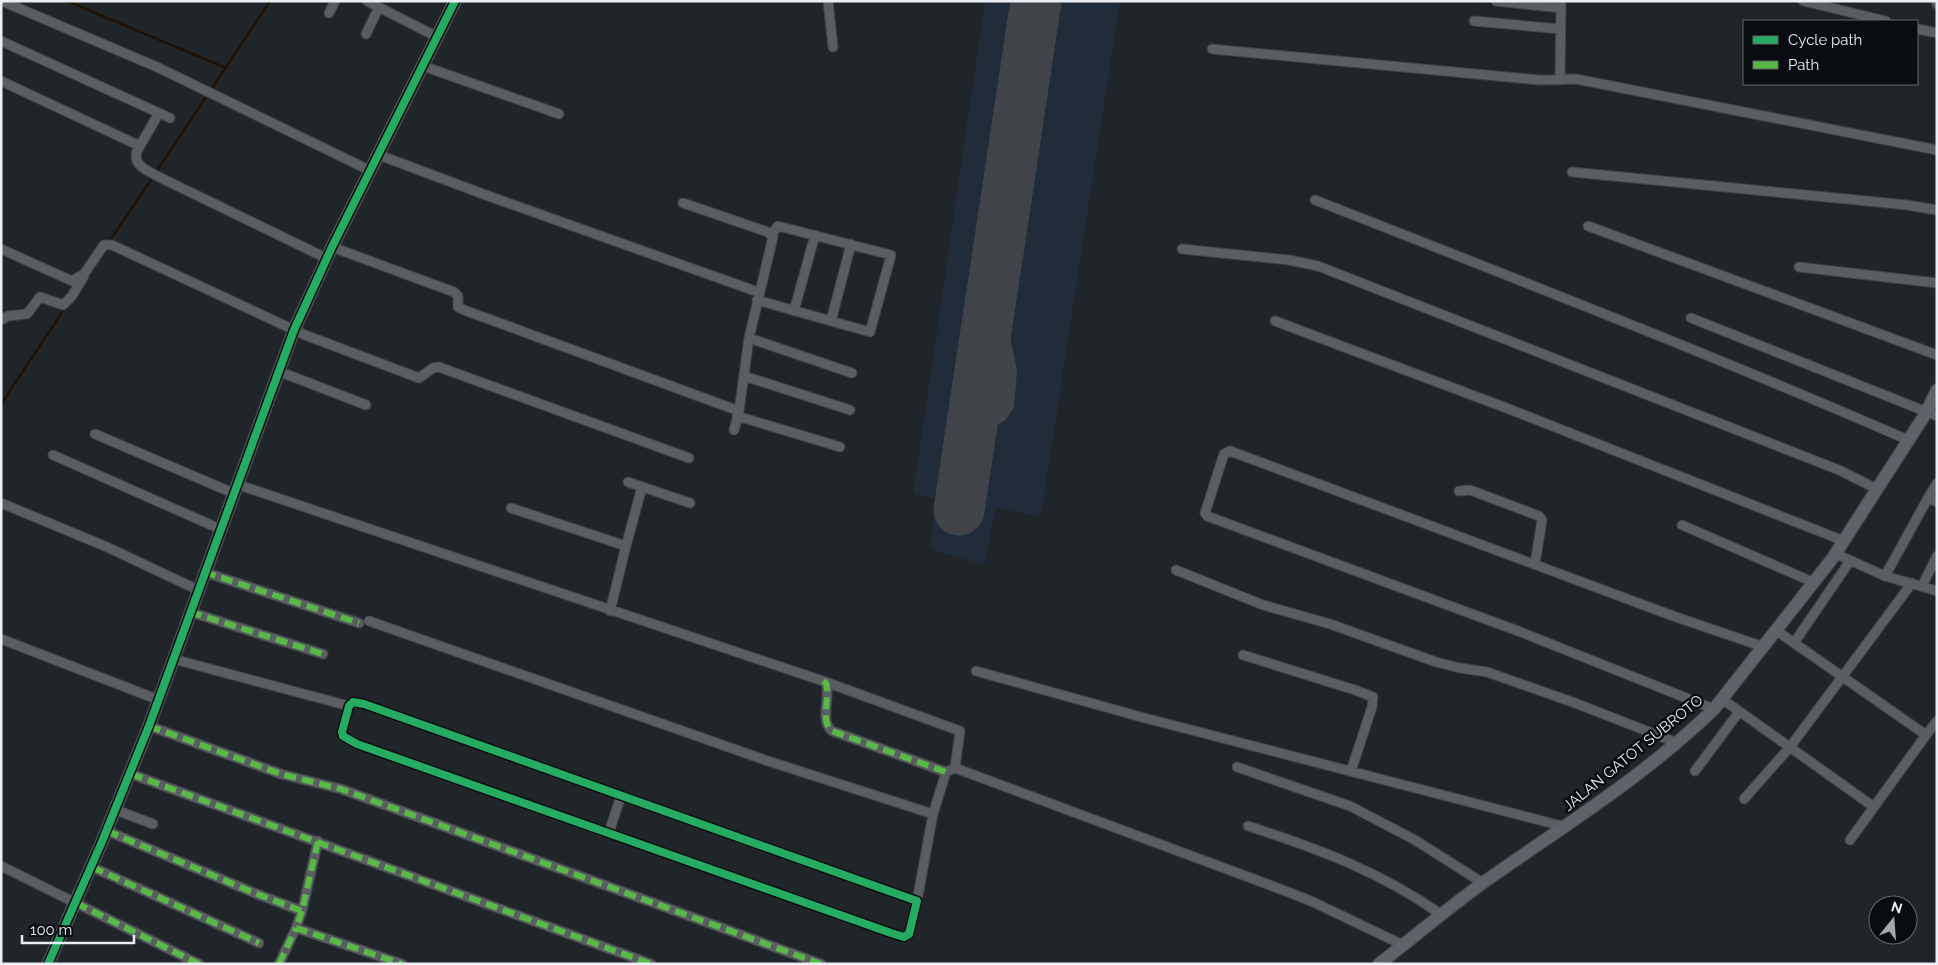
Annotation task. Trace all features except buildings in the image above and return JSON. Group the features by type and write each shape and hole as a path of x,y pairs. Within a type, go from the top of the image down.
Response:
{"street":[{"path":"2,1 202,89 371,171"},
{"path":"329,13 335,1"},
{"path":"367,1 437,37"},
{"path":"48,964 131,774 294,330 326,258 455,1"},
{"path":"828,1 833,46"},
{"path":"1496,1 1561,5 1560,80"},
{"path":"1803,1 1882,20"},
{"path":"366,34 379,7"},
{"path":"1474,21 1560,29"},
{"path":"1918,29 1937,33"},
{"path":"1,41 170,118"},
{"path":"1212,49 1540,80 1571,79 1594,82 1937,150"},
{"path":"423,66 559,114"},
{"path":"1,81 140,146"},
{"path":"159,113 140,146 136,161 159,177 326,258"},
{"path":"379,155 758,296 794,311 870,332 891,255 778,226 772,235 772,246 758,296 734,430"},
{"path":"1572,172 1907,205 1937,210"},
{"path":"1315,200 1441,248 1806,395 1908,440"},
{"path":"683,202 772,235"},
{"path":"1588,226 1937,355"},
{"path":"794,311 815,235"},
{"path":"831,321 851,244"},
{"path":"1,249 69,280 78,279 84,274 109,245 294,330 419,378 433,368 439,367 689,458"},
{"path":"332,246 454,292 458,296 458,307 464,310 738,414 840,447"},
{"path":"1182,248 1289,260 1318,266 1839,470 1877,489"},
{"path":"1799,267 1937,283"},
{"path":"1,320 8,316 27,314 40,297 63,305 72,296 84,274"},
{"path":"1691,318 1931,414"},
{"path":"1274,321 1491,402 1844,541"},
{"path":"749,338 852,373"},
{"path":"278,371 366,405"},
{"path":"744,376 850,410"},
{"name":"JALAN GATOT SUBROTO","path":"1379,964 1483,883 1611,795 1718,704 1777,632 1836,554 1908,440 1931,414 1937,390"},
{"path":"95,434 235,488 823,681 960,731 950,770 934,814 917,901 908,934 899,936 348,740 342,736 342,732 349,706 353,702 364,704 917,901"},
{"path":"1764,648 1230,451 1224,454 1206,514 1739,712 1874,807"},
{"path":"52,455 220,529"},
{"path":"628,482 690,503"},
{"path":"1884,576 1932,500 1937,483"},
{"path":"610,611 642,487"},
{"path":"1459,491 1470,490 1539,516 1542,520 1535,564"},
{"path":"1,503 84,540 107,548 198,590"},
{"path":"511,508 626,546"},
{"path":"1682,525 1815,583"},
{"path":"1836,554 1884,576 1937,591"},
{"path":"1922,586 1937,556"},
{"path":"1794,643 1850,561"},
{"path":"1176,570 1263,605 1330,624 1436,662 1487,672 1675,742"},
{"path":"204,572 359,624"},
{"path":"1744,799 1790,747 1912,583"},
{"path":"190,612 323,654"},
{"path":"369,621 768,761 934,814"},
{"path":"1777,632 1926,735"},
{"path":"1,639 158,700"},
{"path":"1243,655 1372,697 1372,707 1351,771"},
{"path":"173,659 349,706"},
{"path":"976,671 1141,717 1566,827"},
{"path":"823,681 828,690 826,724 832,731 950,770 1311,901 1403,945"},
{"path":"1695,771 1739,712"},
{"path":"1850,840 1937,721"},
{"path":"149,726 281,774 341,789 821,964"},
{"path":"1236,767 1350,806 1415,840 1483,883"},
{"path":"131,774 651,964"},
{"path":"609,832 621,796"},
{"path":"116,810 153,824"},
{"path":"1248,826 1314,847 1356,864 1442,915"},
{"path":"107,831 302,911"},
{"path":"278,964 296,928 302,911 318,841"},
{"path":"1,866 199,964"},
{"path":"92,867 259,943"},
{"path":"296,928 402,964"}],"shaded area":[{"path":"985,1 1120,1 1041,516 996,508 984,565 930,549 936,499 913,494"}],"waterway":[{"path":"67,1 226,68"},
{"path":"156,172 270,1"},
{"path":"108,243 153,177"},
{"path":"1,404 65,308"}],"taxiway":[{"path":"974,415 992,416 998,413 1004,405 1007,372 997,322 993,284"}],"runway":[{"path":"959,510 1036,1"}],"marked path":[{"path":"204,572 359,623"},
{"path":"190,612 323,654"},
{"path":"823,681 826,683 827,689 826,721 832,731 946,772"},
{"path":"149,726 281,774 341,789 821,964"},
{"path":"131,774 651,964"},
{"path":"107,831 302,911 318,841"},
{"path":"92,867 259,943"},
{"path":"76,903 199,964"},
{"path":"302,911 296,928 402,964"},
{"path":"279,964 296,928"}],"cycle path":[{"path":"48,964 101,844 149,726 294,330 332,247 455,1"},
{"path":"353,702 364,704 917,901 909,934 904,937 891,933 357,744 343,736 342,732 349,706 353,702"}]}
